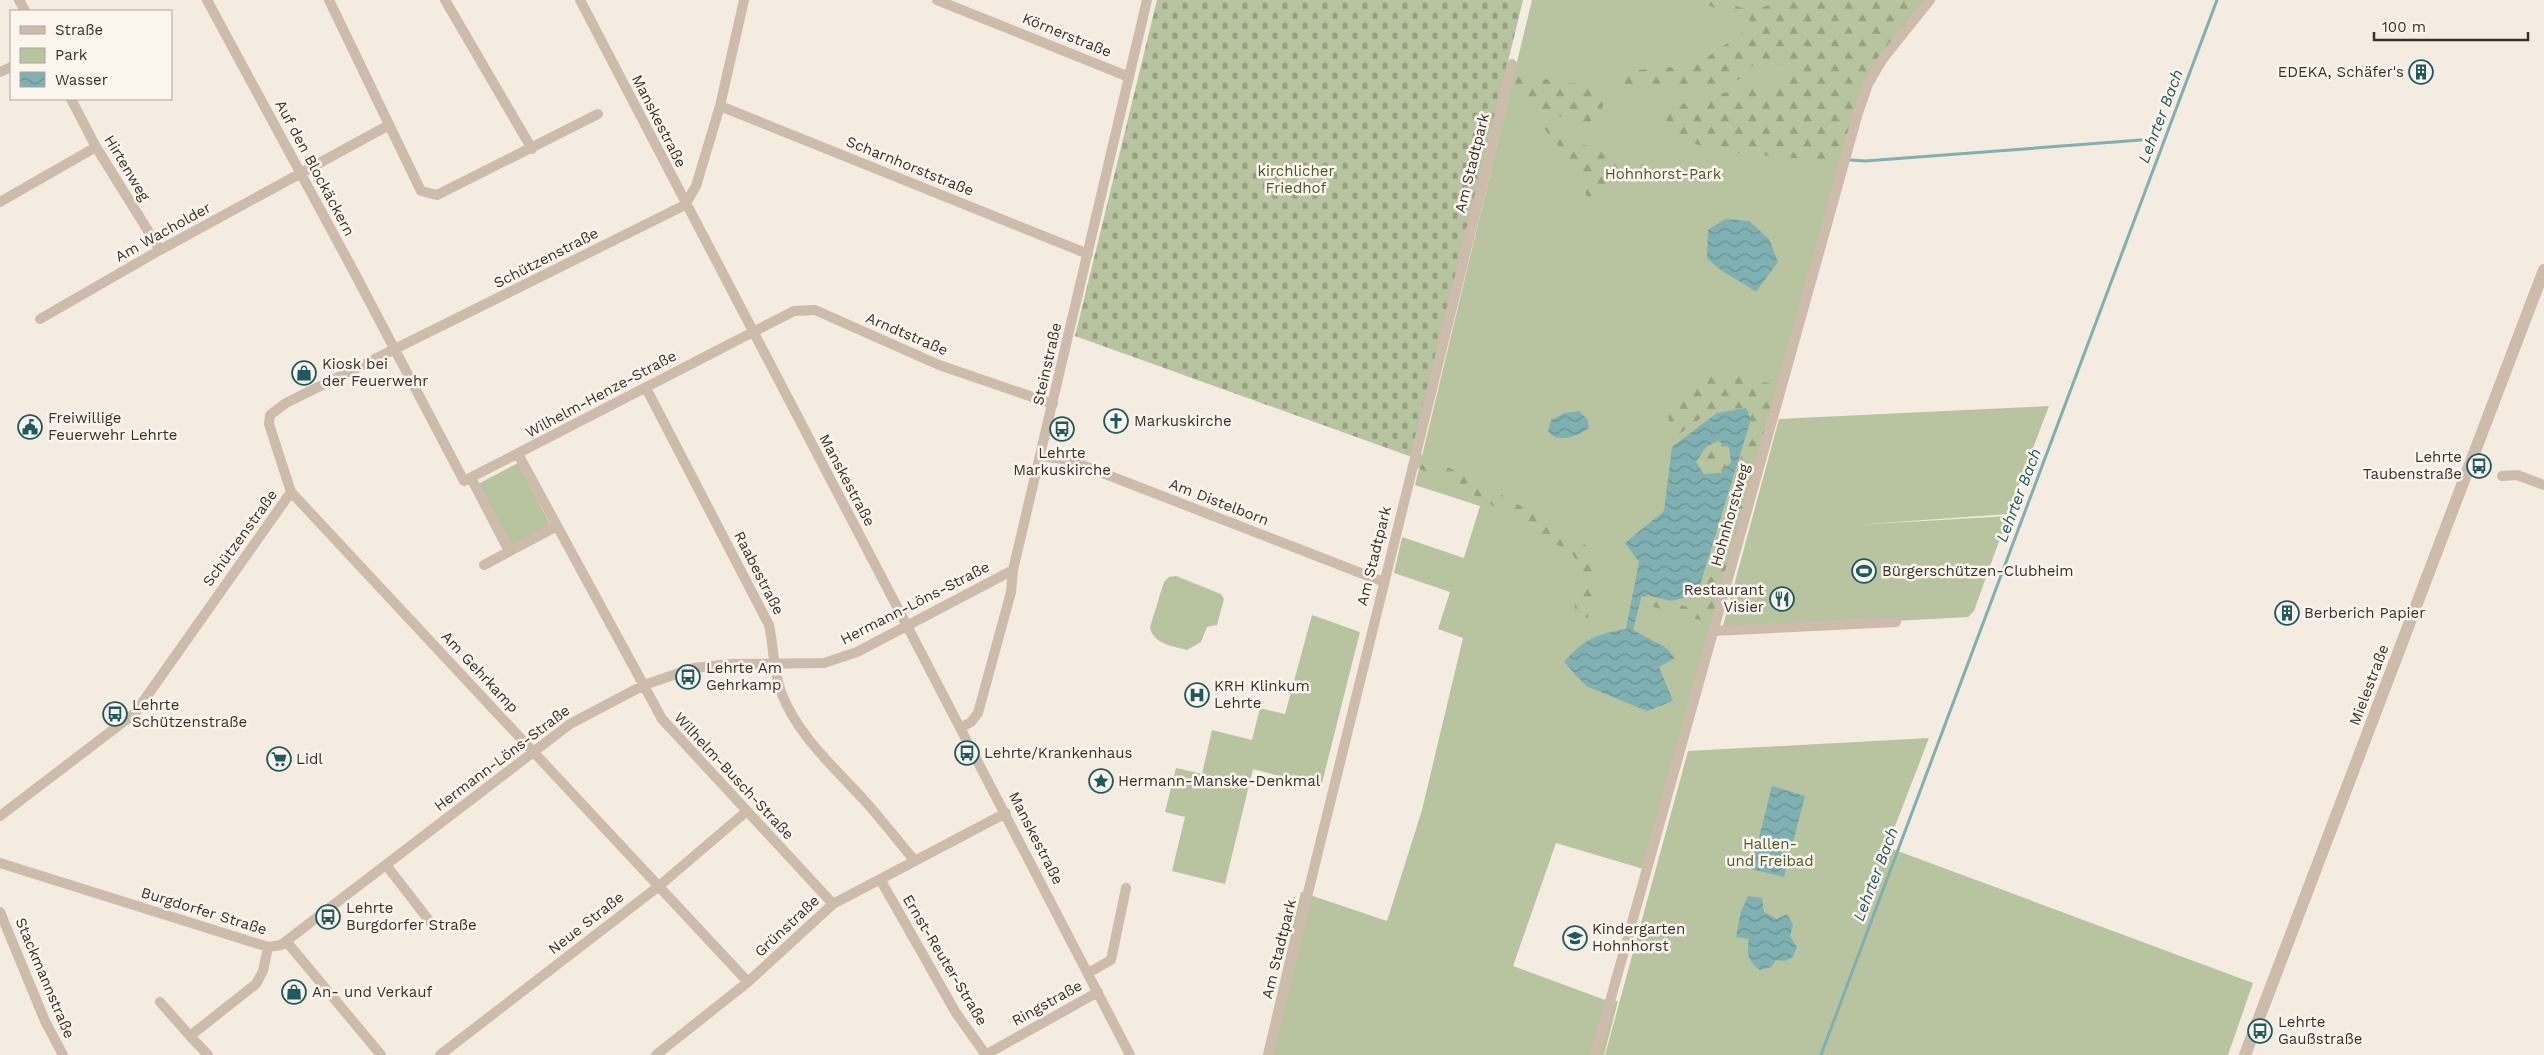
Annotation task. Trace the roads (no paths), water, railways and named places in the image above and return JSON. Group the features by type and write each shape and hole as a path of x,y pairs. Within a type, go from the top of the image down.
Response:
{"street":[{"name":"Auf den Blockäckern","path":"207,0 396,350 509,551"},
{"path":"329,0 421,191 437,195 532,149 598,114"},
{"path":"445,0 532,149"},
{"name":"Manskestraße","path":"580,0 685,205 962,727 1130,1055"},
{"path":"685,205 696,186 720,106 744,0"},
{"name":"Körnerstraße","path":"937,0 1129,77"},
{"name":"Steinstraße","path":"962,727 971,722 978,713 1011,592 1013,570 1054,404 1147,0"},
{"name":"Hohnhorstweg","path":"1595,1055 1858,113 1868,84 1882,60 1930,0"},
{"name":"Am Stadtpark","path":"1268,1055 1512,64"},
{"name":"Hirtenweg","path":"72,100 96,147 160,250"},
{"name":"Scharnhorststraße","path":"720,106 1088,254"},
{"name":"Am Wacholder","path":"40,319 160,250 390,125"},
{"path":"0,202 96,147"},
{"name":"Schützenstraße","path":"0,816 135,713 291,492 269,424 270,416 286,403 685,205"},
{"name":"Mielestraße","path":"2245,1055 2539,298 2544,270"},
{"name":"Arndtstraße","path":"752,332 794,311 816,310 939,365 1054,404"},
{"name":"Wilhelm-Henze-Straße","path":"467,479 752,332"},
{"name":"Raabestraße","path":"646,388 770,625 774,647 773,664 781,692 794,721 809,742 865,801 915,861"},
{"name":"Wilhelm-Busch-Straße","path":"518,454 662,719 832,904"},
{"name":"Am Distelborn","path":"1041,456 1068,460 1384,582"},
{"path":"2502,476 2517,474 2544,485"},
{"name":"Am Gehrkamp","path":"291,492 748,982"},
{"path":"484,565 557,526"},
{"name":"Hermann-Löns-Straße","path":"286,941 570,724 644,685 694,668 730,664 824,663 857,652 1013,570"},
{"path":"1714,631 1896,622"},
{"name":"Neue Straße","path":"440,1055 659,886 747,812"},
{"name":"Grünstraße","path":"656,1055 748,982 832,904 1006,813"},
{"name":"Burgdorfer Straße","path":"0,863 268,947 286,941 381,1055"},
{"path":"386,865 431,923"},
{"name":"Ernst-Reuter-Straße","path":"880,879 956,1013 985,1055"},
{"path":"1088,973 1111,960 1126,888"},
{"name":"Stackmannstraße","path":"0,912 45,1021 63,1055"},
{"path":"190,1036 256,984 263,970 268,947"},
{"name":"Ringstraße","path":"985,1055 1098,992"},
{"path":"160,1002 208,1055"}],"water":[{"path":"1725,219 1749,221 1769,239 1778,262 1756,292 1718,268 1707,258 1708,230"},
{"path":"1746,408 1751,419 1697,595 1671,601 1642,594 1633,630 1665,647 1675,658 1659,667 1673,701 1647,711 1586,686 1564,662 1578,648 1591,639 1606,633 1626,629 1639,562 1625,543 1664,511 1672,447 1717,413","holes":["1718,441 1729,448 1731,462 1721,473 1704,474 1696,462 1706,447"]},
{"path":"1579,411 1588,420 1589,428 1568,438 1557,438 1548,431 1551,420 1565,413"},
{"path":"1772,786 1805,796 1784,877 1751,869"},
{"path":"1748,896 1762,898 1764,912 1777,919 1787,914 1793,925 1790,936 1797,947 1793,957 1785,961 1776,960 1771,967 1760,970 1750,960 1748,953 1749,939 1736,937 1741,911"}],"waterway":[{"name":"Lehrter Bach","path":"1821,1055 2217,0"},
{"path":"1851,160 1865,161 2154,139"}],"place":[{"name":"EDEKA, Schäfer's","path":"2421,72"},
{"name":"Kiosk bei der Feuerwehr","path":"304,373"},
{"name":"Markuskirche","path":"1116,421"},
{"name":"Freiwillige Feuerwehr Lehrte","path":"30,427"},
{"name":"Lehrte Markuskirche","path":"1062,429"},
{"name":"Lehrte Taubenstraße","path":"2479,466"},
{"name":"Bürgerschützen-Clubheim","path":"1864,571"},
{"name":"Restaurant Visier","path":"1782,599"},
{"name":"Berberich Papier","path":"2287,613"},
{"name":"Lehrte Am Gehrkamp","path":"688,677"},
{"name":"KRH Klinkum Lehrte","path":"1197,695"},
{"name":"Lehrte Schützenstraße","path":"115,714"},
{"name":"Lehrte/Krankenhaus","path":"967,753"},
{"name":"Lidl","path":"279,759"},
{"name":"Hermann-Manske-Denkmal","path":"1101,781"},
{"name":"Lehrte Burgdorfer Straße","path":"328,917"},
{"name":"Kindergarten Hohnhorst","path":"1575,938"},
{"name":"An- und Verkauf","path":"294,992"},
{"name":"Lehrte Gaußstraße","path":"2260,1031"}],"park label":[{"name":"Hohnhorst-Park","path":"1663,174"},
{"name":"kirchlicher Friedhof","path":"1296,180"},
{"name":"Hallen- und Freibad","path":"1770,852"}]}
